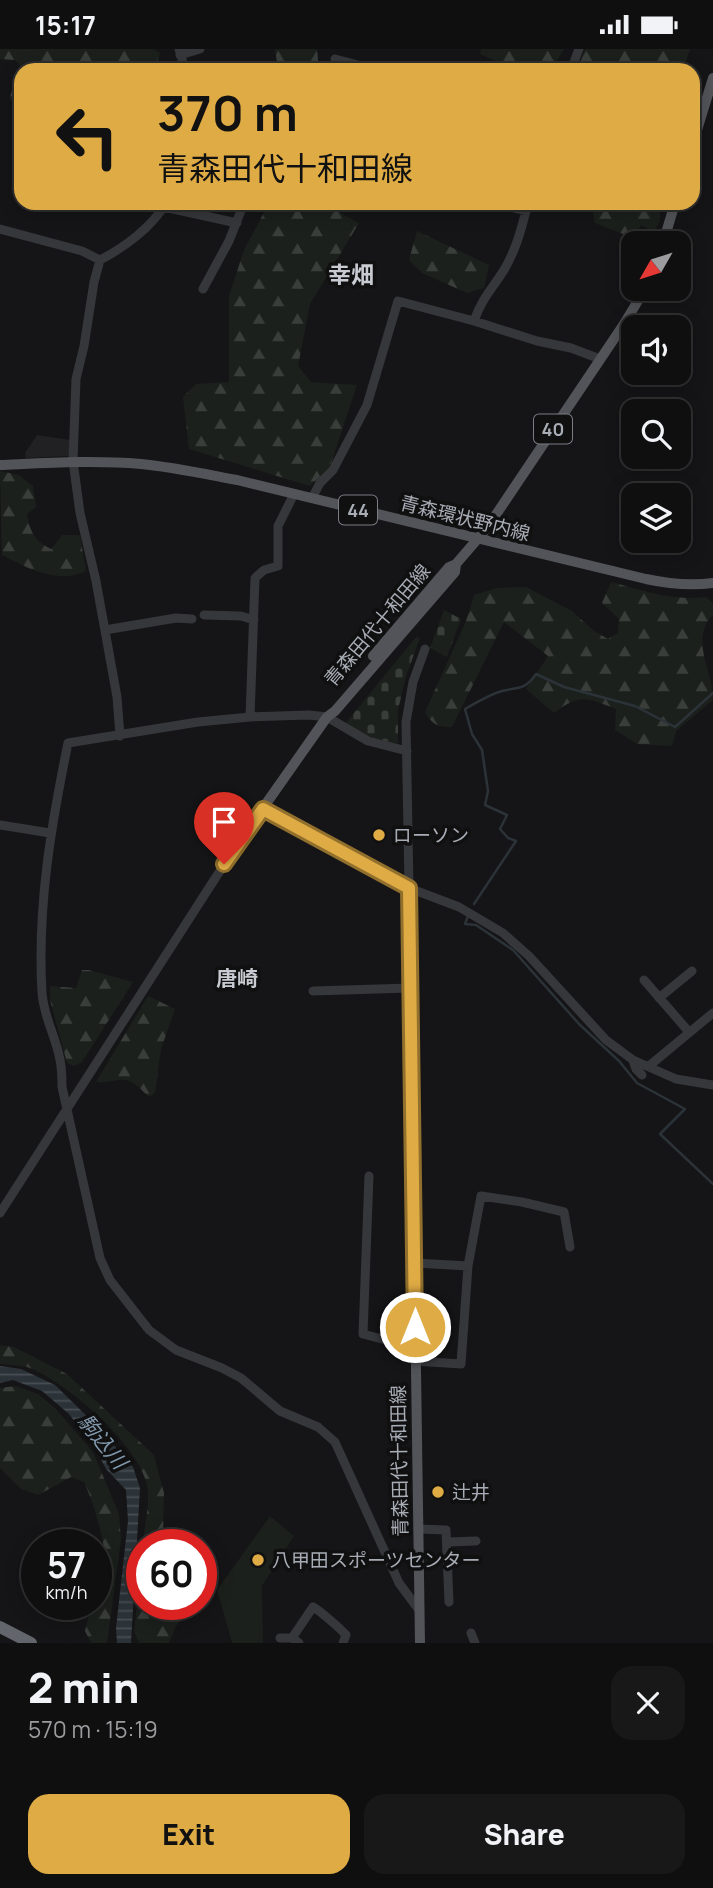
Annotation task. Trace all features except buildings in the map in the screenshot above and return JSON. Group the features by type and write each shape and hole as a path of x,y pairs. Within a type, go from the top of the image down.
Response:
{"highway":[{"path":"0,1627 31,1643"}],"main road":[{"path":"700,127 708,108 713,78"},
{"path":"667,231 674,210"},
{"name":"青森田代十和田線","path":"263,809 331,708 449,567 456,565 478,539 637,301"},
{"name":"青森環状野内線","path":"0,465 73,461 169,468 237,480 668,584 713,583"},
{"path":"263,809 409,888"},
{"name":"青森田代十和田線","path":"409,888 420,1643"}],"street":[{"path":"179,52 200,49"},
{"path":"335,59 350,63"},
{"path":"120,736 117,697 80,513 73,461 76,379 100,260 126,244 160,210"},
{"path":"185,210 237,223"},
{"path":"203,289 242,210"},
{"path":"474,321 480,302 514,252 526,210"},
{"path":"0,229 82,251 100,260"},
{"path":"312,498 320,483 333,470 366,405 398,301 537,341 571,348 600,359"},
{"path":"250,717 255,578 264,570 278,566 278,526 294,494"},
{"path":"204,615 241,616 254,620"},
{"path":"104,630 176,618 192,619"},
{"path":"425,649 413,682 406,722 409,888 459,907 503,933 606,1040 645,1069 676,1079 712,1084"},
{"path":"407,751 364,740 328,715 250,717 198,722 68,743 50,833 42,894 42,993 46,1020 60,1059 62,1087 100,1258 110,1280 149,1330 176,1350 241,1378 280,1411 318,1427 335,1443 400,1583 419,1610"},
{"path":"0,1213 216,877 263,809"},
{"path":"0,825 50,833"},
{"path":"659,998 692,971"},
{"path":"644,980 689,1032"},
{"path":"313,991 410,988"},
{"path":"645,1069 713,1013"},
{"path":"369,1176 363,1334 415,1348"},
{"path":"415,1361 461,1364 468,1266 481,1196 564,1212 570,1247"},
{"path":"415,1263 468,1266"},
{"path":"418,1529 446,1530 449,1602"},
{"path":"448,1542 476,1541"},
{"path":"280,1638 295,1640 313,1607 320,1610 328,1621 346,1635 343,1643"},
{"path":"471,1633 475,1643"}],"shaded area":[{"path":"37,435 70,440 71,456 26,458 25,453"}],"green space":[{"path":"0,49 153,49 160,53 157,63 18,63 15,60 0,59"},
{"path":"275,49 317,49 318,63 277,63"},
{"path":"481,49 564,49 556,63 500,63 480,54"},
{"path":"585,49 690,49 685,63 580,63"},
{"path":"14,84 14,101 9,100"},
{"path":"265,210 335,210 359,223 310,304 298,366 311,382 357,385 330,467 310,486 189,449 183,397 196,384 229,382 229,296 244,250"},
{"path":"592,210 659,210 660,220 652,231 641,225 637,231 621,231 621,233 595,223"},
{"path":"417,231 489,265 484,288 467,293 422,273 409,260"},
{"path":"0,471 19,475 33,486 36,507 27,514 32,531 41,543 51,549 62,535 80,535 86,571 75,575 54,576 2,555"},
{"path":"611,582 670,596 706,597 713,603 713,615 706,625 702,645 713,700 676,731 672,746 637,744 615,730 616,709 590,700 571,702 554,713 526,689 548,656 504,622 452,727 436,724 427,716 425,712 466,621 474,595 497,588 526,587 572,611 594,631 608,639 618,633 619,619 602,603"},
{"path":"444,610 461,619 447,657 430,648"},
{"path":"416,637 420,638 406,676 398,710 398,744 368,737 345,724"},
{"path":"82,970 133,982 82,1062 74,1066 67,1063 50,1000 50,986 76,988"},
{"path":"148,996 175,1009 161,1049 155,1093 149,1097 128,1081 96,1082"},
{"path":"0,1345 14,1347 67,1374 154,1455 164,1493 163,1529 145,1529 148,1491 143,1474 133,1456 101,1418 43,1374 27,1367 0,1364"},
{"path":"16,1386 38,1394 55,1408 93,1452 119,1514 121,1540 112,1606 112,1529 100,1529 84,1482 71,1477 38,1495 21,1489 0,1468 0,1388"},
{"name":"八甲田スポーツセンター","path":"270,1516 294,1536 262,1586 263,1643 232,1643 217,1590"},
{"path":"88,1620 110,1620 107,1643 91,1643 85,1631"},
{"path":"135,1620 181,1620 169,1643 139,1643 134,1632"}],"water":[{"name":"駒込川","path":"0,1366 21,1369 55,1385 97,1426 133,1467 140,1488 138,1529 127,1529 126,1490 106,1469 95,1448 69,1414 42,1391 13,1380 0,1383"},
{"path":"126,1539 126,1620 132,1620 131,1643 117,1643 116,1628"}],"waterway":[{"path":"474,904 516,841 508,838 500,829 507,815 485,805 488,791 482,750 472,734 465,709 493,694 525,685 536,674 564,687 635,706 675,727 713,693"},
{"path":"468,916 465,924 476,925 513,950 579,1024 619,1061 637,1083 685,1109 660,1134 713,1184"}],"place":[{"name":"ローソン","path":"379,835"},
{"name":"辻井","path":"438,1492"},
{"name":"八甲田スポーツセンター","path":"258,1560"}],"district":[{"name":"幸畑","path":"351,274"},
{"name":"唐崎","path":"237,978"}],"route":[{"path":"224,864 263,809 409,888 415,1327"}]}
